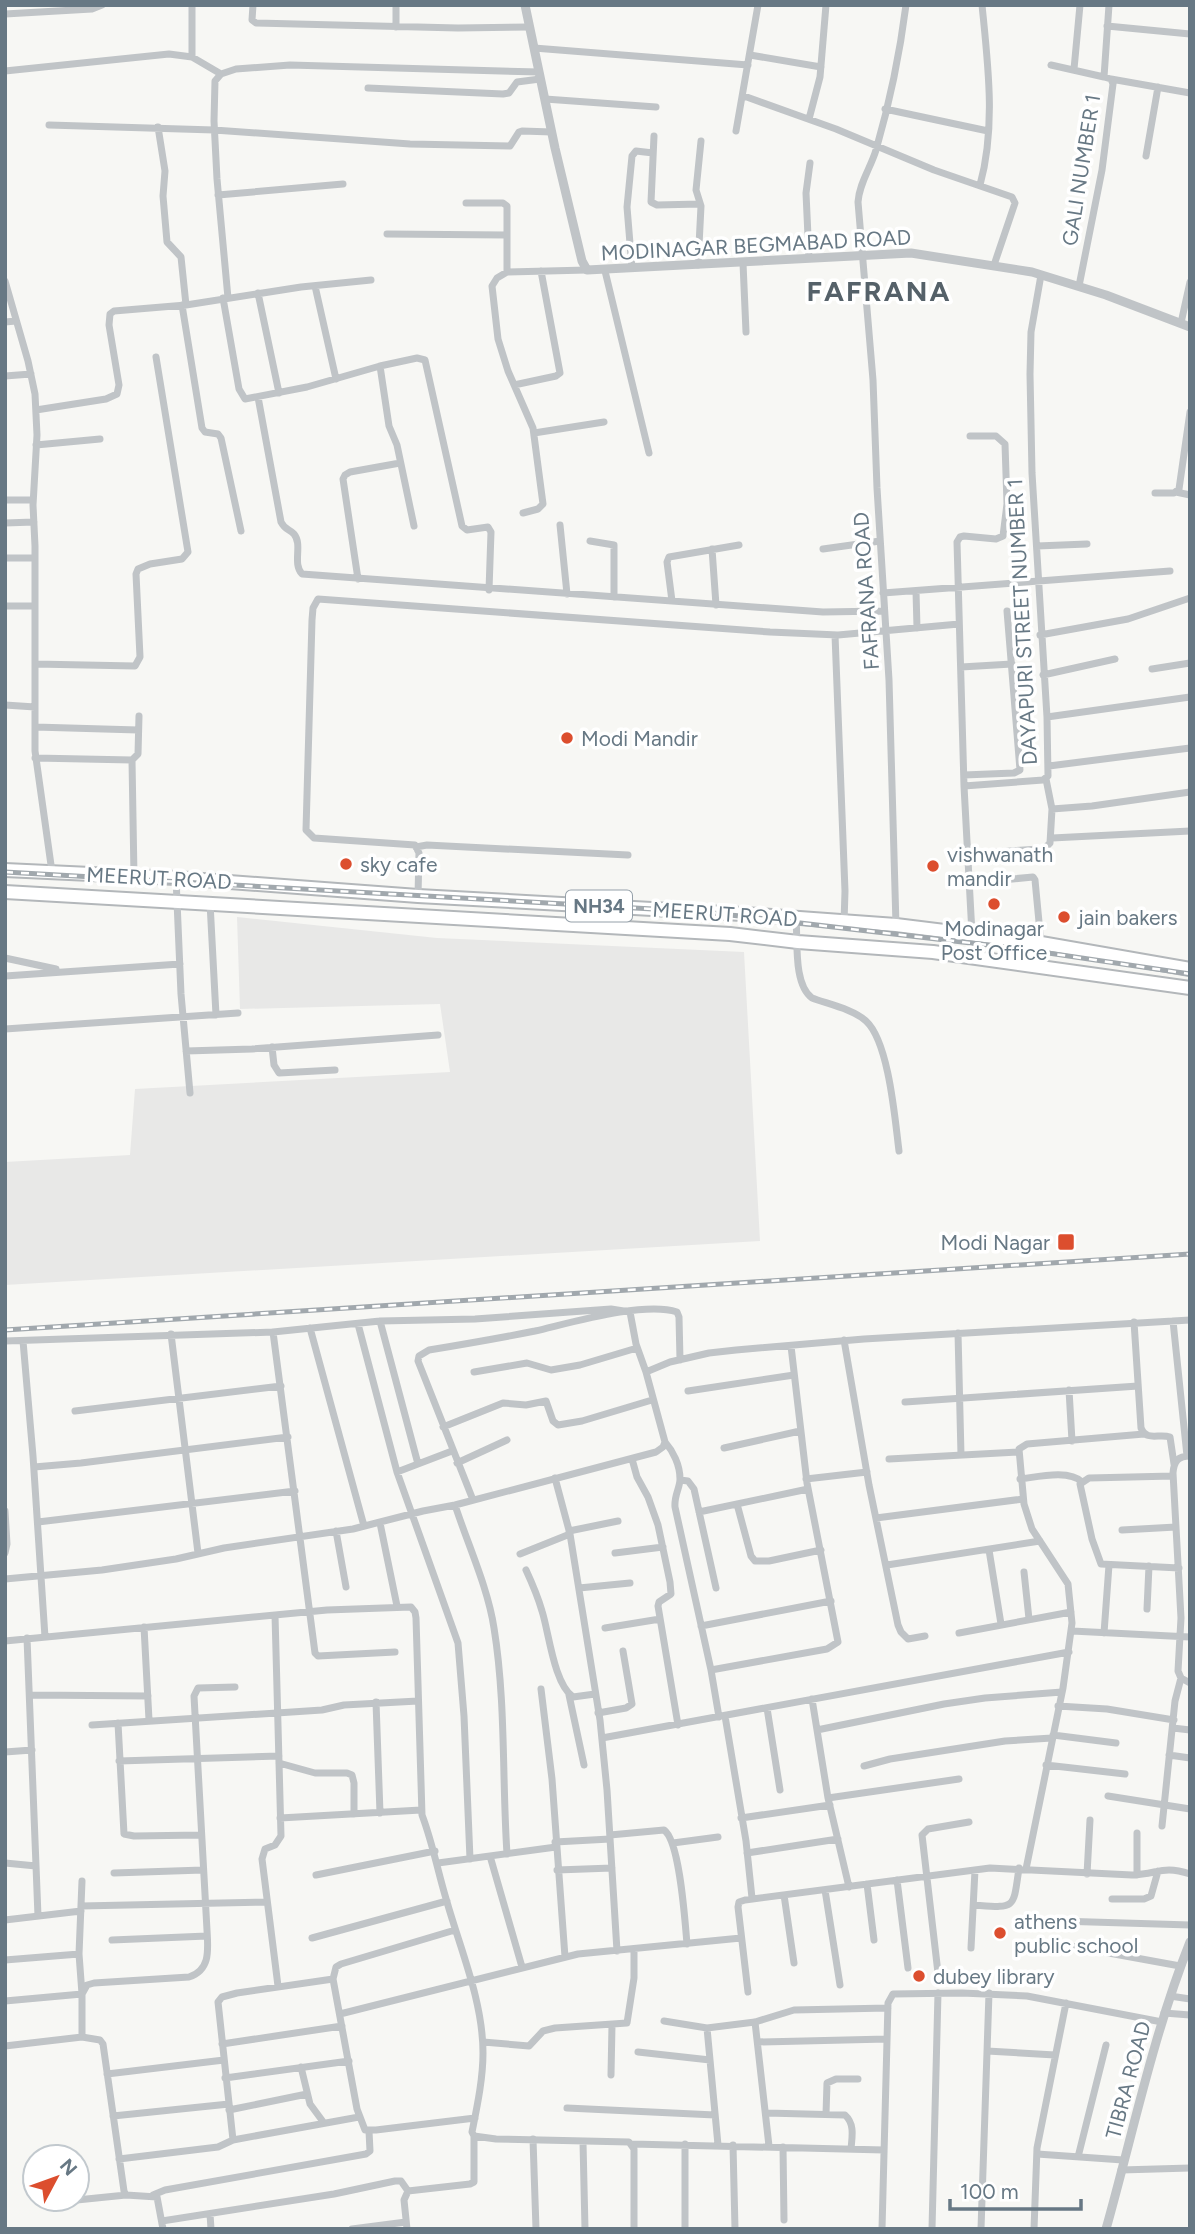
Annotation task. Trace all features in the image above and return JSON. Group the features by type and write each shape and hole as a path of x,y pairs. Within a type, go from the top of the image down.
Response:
{"highway":[{"name":"MEERUT ROAD","path":"5,870 176,878 418,896 896,925 1041,943 1190,969"},
{"name":"MEERUT ROAD","path":"5,892 741,935 799,942 933,951 1190,988"},
{"path":"741,914 741,935"}],"street":[{"path":"5,14 92,9 103,5"},
{"path":"192,5 192,57"},
{"path":"253,5 252,20 256,23 529,27"},
{"path":"396,5 396,27"},
{"name":"MODINAGAR BEGMABAD ROAD","path":"525,5 582,261 587,270 911,253 1041,275 1185,325"},
{"path":"736,131 758,5"},
{"path":"809,119 821,67 826,5"},
{"name":"FAFRANA ROAD","path":"896,925 889,680 884,632 873,380 859,195 877,145 901,40 906,5"},
{"path":"981,185 989,149 988,67 982,5"},
{"path":"1074,69 1080,5"},
{"path":"1109,5 1107,78 1190,93"},
{"path":"1107,26 1190,34"},
{"path":"534,48 748,65"},
{"path":"5,71 159,55 192,57 221,74"},
{"path":"750,55 821,67"},
{"path":"489,590 491,532 488,527 467,530 462,526 425,360 417,358 380,366 258,397 245,399 239,389 225,298 214,130 215,81 221,74 236,69 290,65 539,76"},
{"name":"GALI NUMBER 1","path":"1051,65 1107,78 1113,84 1102,170 1079,286"},
{"path":"369,88 503,94 509,93 517,82 539,76"},
{"path":"1146,156 1158,87"},
{"path":"744,96 877,145 934,170 1012,197 1015,200 994,265"},
{"path":"545,99 656,107"},
{"path":"885,109 988,131"},
{"path":"49,125 158,127 458,146 510,146 519,132 551,128"},
{"path":"158,127 165,171 163,196 167,242 181,257 184,305 202,428 205,432 218,434 221,438 241,531"},
{"path":"654,136 650,200 652,204 700,204"},
{"path":"698,265 700,204 696,190 701,141"},
{"path":"632,268 627,207 632,156 636,151 653,153"},
{"path":"808,258 806,193 810,163"},
{"path":"218,195 343,184"},
{"path":"466,203 506,205 507,272"},
{"path":"387,234 506,235"},
{"path":"743,263 746,332"},
{"path":"523,513 540,508 543,504 534,433 498,339 491,292 497,278 507,272 587,270"},
{"path":"514,386 560,373 541,271"},
{"path":"605,271 649,453"},
{"name":"DAYAPURI STREET NUMBER 1","path":"964,786 1046,779 1049,766 1032,473 1030,365 1031,332 1041,275"},
{"path":"36,410 106,399 117,394 119,385 109,325 110,314 114,311 184,305 371,280"},
{"path":"5,281 31,374 36,410 33,500 35,758 52,872"},
{"path":"1185,325 1190,282"},
{"path":"315,286 335,379"},
{"path":"258,293 279,393"},
{"path":"5,322 16,321"},
{"path":"35,664 135,666 140,657 136,574 138,569 186,557 188,545 156,356"},
{"path":"380,366 389,426 414,526"},
{"path":"5,376 31,374"},
{"path":"258,397 281,522 296,538 298,571 302,574 489,590 823,612 884,611"},
{"path":"1176,492 1179,489 1190,412"},
{"path":"534,433 604,422"},
{"path":"970,436 996,436 1005,444 1007,470 1005,533 1000,538 964,536 958,539 956,589 972,934"},
{"path":"36,445 100,439"},
{"path":"358,579 342,479 350,472 400,463"},
{"path":"1155,493 1176,492 1190,495"},
{"path":"5,500 33,500"},
{"path":"5,523 34,522"},
{"path":"560,525 568,594"},
{"path":"590,541 614,545 614,597"},
{"path":"823,549 880,541"},
{"path":"1037,546 1087,544"},
{"path":"672,601 668,558 739,545"},
{"path":"712,549 716,604"},
{"path":"5,558 35,558"},
{"path":"883,593 1170,571"},
{"path":"916,591 917,628"},
{"path":"1041,635 1128,619 1190,598"},
{"path":"628,855 427,845 416,847 403,843 314,838 306,830 312,620 315,602 318,600 835,635 959,624"},
{"path":"5,606 35,606"},
{"path":"964,775 1014,773 1020,770 1007,611"},
{"name":"FAFRANA ROAD","path":"835,635 844,923"},
{"path":"1043,675 1115,659"},
{"path":"1152,669 1190,663"},
{"path":"961,667 1012,664"},
{"path":"1047,717 1190,696"},
{"path":"5,705 35,706"},
{"path":"134,876 132,760 138,754 139,716"},
{"path":"34,727 138,730"},
{"path":"1049,766 1190,748"},
{"path":"35,758 132,760"},
{"path":"968,854 1046,847 1052,838 1052,809 1046,779"},
{"path":"1052,809 1190,792"},
{"path":"1052,838 1190,831"},
{"path":"416,847 419,853 418,896"},
{"path":"970,883 1020,876 1032,877 1035,880 1041,943"},
{"path":"176,878 190,1093"},
{"path":"210,903 216,1015"},
{"path":"796,918 799,976 806,993 811,998 861,1016 875,1032 891,1086 899,1151"},
{"path":"5,958 64,971"},
{"path":"5,976 180,964"},
{"path":"5,1029 238,1013"},
{"path":"186,1051 438,1035"},
{"path":"272,1047 274,1065 279,1073 335,1070"},
{"path":"5,1341 273,1332 380,1321 475,1319 611,1310 630,1312"},
{"path":"473,1500 418,1361 424,1352 630,1312 671,1310 677,1312 679,1317 680,1360"},
{"path":"630,1312 652,1400 665,1442 675,1457 680,1480 674,1497 674,1507 722,1716 747,1853 752,1898"},
{"path":"646,1372 709,1353 844,1340 1190,1320"},
{"path":"380,1321 418,1464"},
{"path":"1172,1321 1188,1456 1181,1457 1174,1464"},
{"path":"1134,1322 1141,1428 1149,1437 1170,1437 1174,1464 1179,1568 1178,1671 1181,1678 1190,1683"},
{"path":"358,1324 397,1472 458,1643 470,1859"},
{"path":"310,1328 364,1526"},
{"path":"273,1332 315,1653 318,1656 395,1652"},
{"path":"958,1333 961,1454"},
{"path":"171,1334 198,1553"},
{"path":"23,1340 45,1637"},
{"path":"844,1340 867,1472 901,1632 908,1639 925,1636"},
{"path":"711,1670 827,1649 838,1642 806,1479 791,1346"},
{"path":"474,1372 527,1363 551,1370 580,1365 637,1348"},
{"path":"688,1391 794,1375"},
{"path":"75,1411 281,1386"},
{"path":"905,1402 1138,1386"},
{"path":"1069,1390 1072,1441"},
{"path":"443,1427 509,1402 526,1405 546,1401 553,1421 558,1425 582,1421 652,1400"},
{"path":"724,1448 800,1431"},
{"path":"974,1905 1003,1907 1009,1905 1015,1897 1062,1692 1072,1631 1068,1584 1032,1529 1023,1499 1020,1479 1021,1446 1144,1434"},
{"path":"34,1467 288,1437"},
{"path":"457,1464 508,1440"},
{"path":"5,1579 102,1570 176,1559 380,1523 632,1459 656,1452 665,1442"},
{"path":"397,1472 452,1451"},
{"path":"889,1460 1019,1452"},
{"path":"632,1459 637,1477 652,1507 672,1589 671,1594 659,1602 678,1725"},
{"path":"806,1479 867,1472"},
{"path":"1020,1479 1066,1476 1082,1482"},
{"path":"1082,1482 1089,1478 1173,1476"},
{"path":"555,1478 570,1533 602,1738 617,1951"},
{"path":"680,1480 691,1484 716,1588"},
{"path":"1082,1482 1081,1491 1097,1560 1101,1564 1179,1568"},
{"path":"699,1512 808,1489"},
{"path":"38,1522 295,1491"},
{"path":"876,1518 1023,1499"},
{"path":"737,1504 751,1556 755,1560 769,1561 821,1550"},
{"path":"455,1505 489,1606 494,1629 501,1702 507,1854"},
{"path":"5,1511 8,1544 5,1553"},
{"path":"520,1554 570,1533 618,1521"},
{"path":"380,1523 397,1606"},
{"path":"1122,1530 1176,1527"},
{"path":"336,1531 346,1587"},
{"path":"887,1565 1040,1541"},
{"path":"615,1553 663,1547"},
{"path":"989,1550 1001,1624"},
{"path":"1104,1633 1109,1564"},
{"path":"1147,1609 1149,1566"},
{"path":"526,1570 542,1611 560,1676 569,1694 584,1765"},
{"path":"1024,1572 1029,1619"},
{"path":"579,1588 630,1583"},
{"path":"701,1626 831,1601"},
{"path":"5,1641 311,1612 397,1606 411,1607 415,1612 421,1810 435,1851 478,2011 483,2056 472,2132 474,2182 408,2191"},
{"path":"959,1633 1072,1612"},
{"path":"275,1615 279,1842 262,1853 278,1986"},
{"path":"605,1628 660,1619"},
{"path":"144,1627 149,1720"},
{"path":"1072,1631 1190,1637"},
{"path":"27,1639 38,1916"},
{"path":"598,1713 626,1708 632,1704 623,1651"},
{"path":"602,1738 1069,1651"},
{"path":"1162,1826 1177,1690 1181,1678"},
{"path":"82,1994 87,1985 94,1983 197,1975 206,1964 206,1905 194,1696 198,1688 235,1687"},
{"path":"541,1689 552,1779 565,1957"},
{"path":"817,1730 944,1704 1062,1692"},
{"path":"569,1694 573,1697 595,1693"},
{"path":"31,1695 148,1696"},
{"path":"812,1699 829,1801 849,1887"},
{"path":"92,1725 418,1701"},
{"path":"376,1702 380,1813"},
{"path":"1058,1706 1107,1709 1190,1730"},
{"path":"767,1708 780,1790"},
{"path":"118,1723 124,1834 201,1835"},
{"path":"864,1766 890,1759 1052,1736 1116,1743"},
{"path":"5,1752 32,1750"},
{"path":"1169,1755 1190,1758"},
{"path":"119,1761 279,1759 315,1773 352,1775 354,1815"},
{"path":"1046,1765 1125,1774"},
{"path":"741,1818 959,1779"},
{"path":"1108,1796 1190,1809"},
{"path":"280,1818 421,1810"},
{"path":"1087,1874 1090,1820"},
{"path":"938,1973 923,1832 969,1822"},
{"path":"438,1863 664,1830 673,1843 687,1944"},
{"path":"1137,1833 1137,1875"},
{"path":"673,1843 718,1838"},
{"path":"747,1853 838,1839"},
{"path":"316,1875 435,1851"},
{"path":"490,1856 522,1967"},
{"path":"5,1863 36,1866"},
{"path":"557,1870 612,1868"},
{"path":"748,1992 738,1907 739,1902 752,1898 975,1870 1023,1869 1137,1875 1172,1868 1190,1874"},
{"path":"114,1873 203,1870"},
{"path":"971,1948 975,1870"},
{"path":"1112,1899 1144,1899 1151,1896 1158,1871"},
{"path":"897,1880 908,1968"},
{"path":"82,1881 79,1954 82,2037"},
{"path":"867,1884 874,1940"},
{"path":"825,1890 839,1985"},
{"path":"784,1895 794,1963"},
{"path":"312,1938 447,1901"},
{"path":"5,1920 81,1909 266,1902"},
{"path":"1059,1921 1190,1925"},
{"path":"455,1930 341,1964 336,1968 333,1979 359,2117 365,2130 475,2118"},
{"path":"112,1940 207,1937"},
{"path":"340,2014 565,1957 741,1938"},
{"path":"1054,1942 1180,1966"},
{"name":"TIBRA ROAD","path":"1106,2229 1163,2017 1190,1942"},
{"path":"483,2042 529,2046 542,2031 555,2028 623,2025 629,2020 634,1949"},
{"path":"5,1960 79,1954"},
{"path":"233,2140 218,2002 222,1997 236,1993 333,1979"},
{"path":"932,2229 938,1993"},
{"path":"981,2229 989,1993"},
{"path":"882,2229 888,2008 889,1998 893,1994 989,1993 1027,1996 1163,2017 1190,2015"},
{"path":"5,2001 82,1994"},
{"path":"1170,1996 1190,1999"},
{"path":"1034,2229 1037,2154 1066,2003"},
{"path":"664,2021 707,2028 755,2022 794,2010 888,2008"},
{"path":"755,2022 769,2146"},
{"path":"611,2075 612,2025"},
{"path":"222,2044 342,2026"},
{"path":"707,2028 718,2145"},
{"path":"5,2046 82,2037 100,2040 103,2045 126,2195"},
{"path":"758,2042 887,2039"},
{"path":"1078,2157 1106,2045"},
{"path":"988,2051 1055,2055"},
{"path":"638,2052 710,2060"},
{"path":"107,2074 223,2060"},
{"path":"225,2078 349,2061"},
{"path":"301,2067 307,2094 314,2111 324,2123"},
{"path":"826,2114 827,2083 836,2078 858,2079"},
{"path":"113,2116 229,2107 307,2094"},
{"path":"567,2108 715,2115"},
{"path":"766,2113 839,2114 850,2120 851,2149"},
{"path":"119,2159 218,2147 233,2140 359,2117"},
{"path":"91,2199 153,2195 164,2190 366,2154 370,2151 369,2131"},
{"path":"474,2136 583,2142 623,2141 632,2144 884,2150"},
{"path":"534,2139 536,2229"},
{"path":"583,2142 585,2229"},
{"path":"632,2144 635,2229"},
{"path":"685,2144 685,2229"},
{"path":"733,2145 735,2229"},
{"path":"783,2147 784,2220"},
{"path":"1037,2154 1078,2157 1122,2165 1190,2168"},
{"path":"153,2195 159,2202 163,2225 395,2181 401,2181 408,2191"},
{"path":"352,2229 407,2226 404,2200 408,2191"},
{"path":"210,2214 211,2229"}],"shaded area":[{"path":"237,917 437,938 744,952 760,1241 5,1285 5,1162 130,1155 135,1089 450,1072 440,1004 240,1009"}],"railway":[{"path":"5,872 705,912 1014,948 1190,974"},
{"path":"5,1330 1190,1254"}],"place":[{"name":"Modi Mandir","path":"567,738"},
{"name":"sky cafe","path":"346,864"},
{"name":"vishwanath mandir","path":"933,866"},
{"name":"Modinagar Post Office","path":"994,904"},
{"name":"jain bakers","path":"1064,917"},
{"name":"Modi Nagar","path":"1066,1242"},
{"name":"athens public school","path":"1000,1933"},
{"name":"dubey library","path":"919,1976"}],"district":[{"name":"FAFRANA","path":"879,291"}]}
